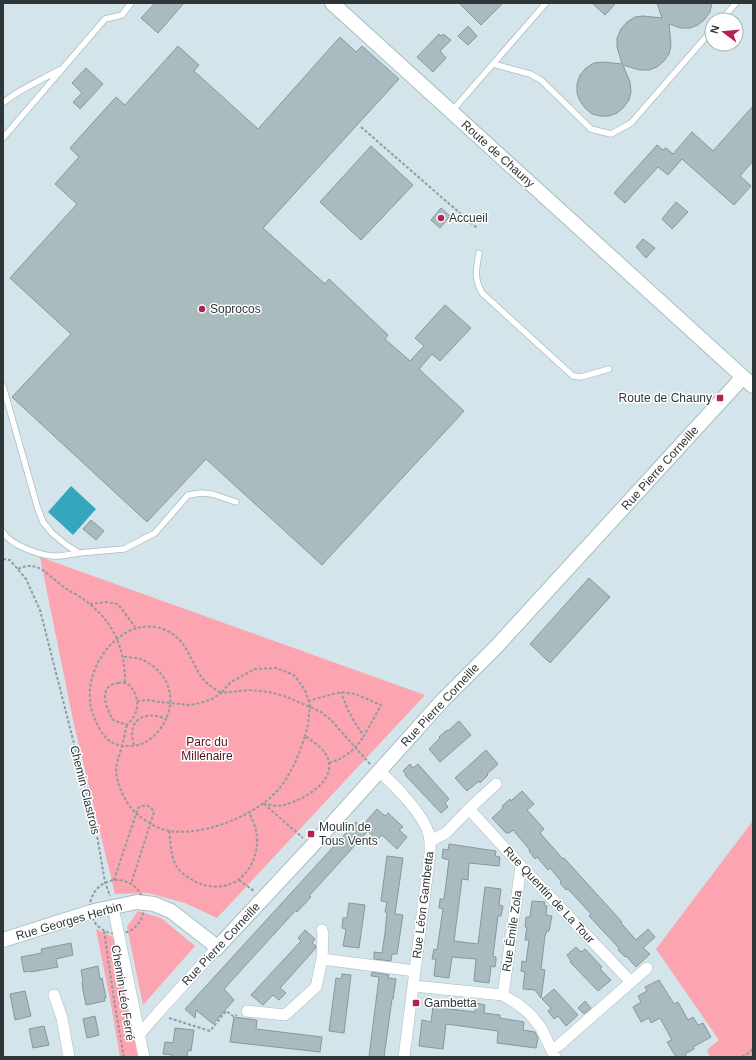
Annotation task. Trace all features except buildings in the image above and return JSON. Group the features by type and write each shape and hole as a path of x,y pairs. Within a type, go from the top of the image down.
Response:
{"street":[{"name":"Route de Chauny","path":"332,3 748,382"},
{"name":"Rue Pierre Corneille","path":"139,1035 443,700 501,642 748,382"},
{"name":"Rue Léon Gambetta","path":"379,771 403,795 422,818 430,841 430,854 404,1057"},
{"path":"430,841 446,833 496,784"},
{"name":"Rue Quentin de La Tour","path":"469,809 630,981"},
{"name":"Rue Émile Zola","path":"503,995 521,866"},
{"name":"Rue Georges Herbin","path":"3,940 94,911 137,902 154,904 171,911 212,943 216,949"},
{"path":"113,907 144,1057"},
{"path":"247,1011 285,1015 316,987 322,958 322,930"},
{"path":"322,958 415,971"},
{"path":"553,1054 558,1046 630,981 647,968"},
{"path":"413,986 503,995 520,1005 530,1014 541,1028 553,1054"},
{"path":"54,995 62,1018 69,1057"}],"lane":[{"path":"3,138 105,19 122,15 131,3"},
{"path":"452,112 546,3"},
{"path":"728,12 736,3"},
{"path":"493,64 530,74 541,80 591,129 611,134 630,123 704,39"},
{"path":"3,103 14,94 64,67"},
{"path":"479,253 476,274 477,284 482,293 573,376 581,378 609,369"},
{"path":"3,386 37,506 43,522 52,533 79,553"},
{"path":"3,532 6,537 23,548 54,556 124,549 155,533 188,495 201,493 212,494 236,502"}],"path":[{"path":"362,127 477,228"},
{"name":"Chemin Clastrois","path":"3,559 10,560 26,579 40,610 96,830 105,882 113,907"},
{"path":"18,569 25,565 37,566 62,586 90,604 103,616 117,639 124,657 125,683"},
{"path":"90,604 106,602 118,604 135,628"},
{"path":"124,657 144,661 157,669 166,681 170,692 170,703 163,725 156,734 148,740 134,746 122,746 111,743 103,735 92,712 90,699 94,670 106,649 125,632 135,628 149,627 163,629 176,636 186,647 201,676 210,686 220,693 249,690 270,692 310,706 321,712 331,720 369,763 379,771"},
{"path":"127,725 113,720 109,712 105,692 107,687 112,684 125,683 130,687 137,701 135,714 127,725 118,756 116,772 120,787 127,802 136,813 150,824 169,831 192,832 213,827 238,818 263,804 278,790 292,769 301,749 308,724 310,706 305,690 294,675 276,668 255,669 231,682 212,699 200,703 190,705 150,700 137,701"},
{"path":"308,701 341,692 355,694 380,705 356,748 339,760 329,763"},
{"path":"341,692 346,708 364,736"},
{"path":"134,746 132,741 133,726 137,721 150,715 158,715 166,719"},
{"path":"263,804 278,806 295,801 317,788 325,780 329,772 329,763 325,754 317,744 305,736"},
{"path":"263,804 312,846"},
{"path":"114,880 138,808 142,805 148,805 152,807 154,812 131,884"},
{"path":"169,831 172,852 177,867 190,879 206,886 222,887 240,880 248,870 254,856 258,842 253,819 248,812"},
{"path":"240,880 263,898"},
{"name":"Chemin Léo Ferré","path":"104,931 124,1057"},
{"path":"157,1014 210,1031 226,1011 233,1016 247,1011"},
{"path":"742,1057 753,1048"}],"green space":[{"name":"Parc du Millénaire","path":"40,557 425,695 217,918 185,903 148,893 115,894 73,720"},
{"path":"752,822 753,1057 710,1057 707,1050 719,1040 656,949"},
{"path":"138,911 161,918 195,946 143,1005 127,927"},
{"path":"96,929 115,938 138,1057 120,1057"}],"water":[{"path":"71,486 96,509 73,535 48,512"}],"place":[{"name":"Accueil","path":"441,218"},
{"name":"Soprocos","path":"202,309"},
{"name":"Route de Chauny","path":"720,398"},
{"name":"Moulin de Tous Vents","path":"311,834"},
{"name":"Gambetta","path":"416,1003"}]}
